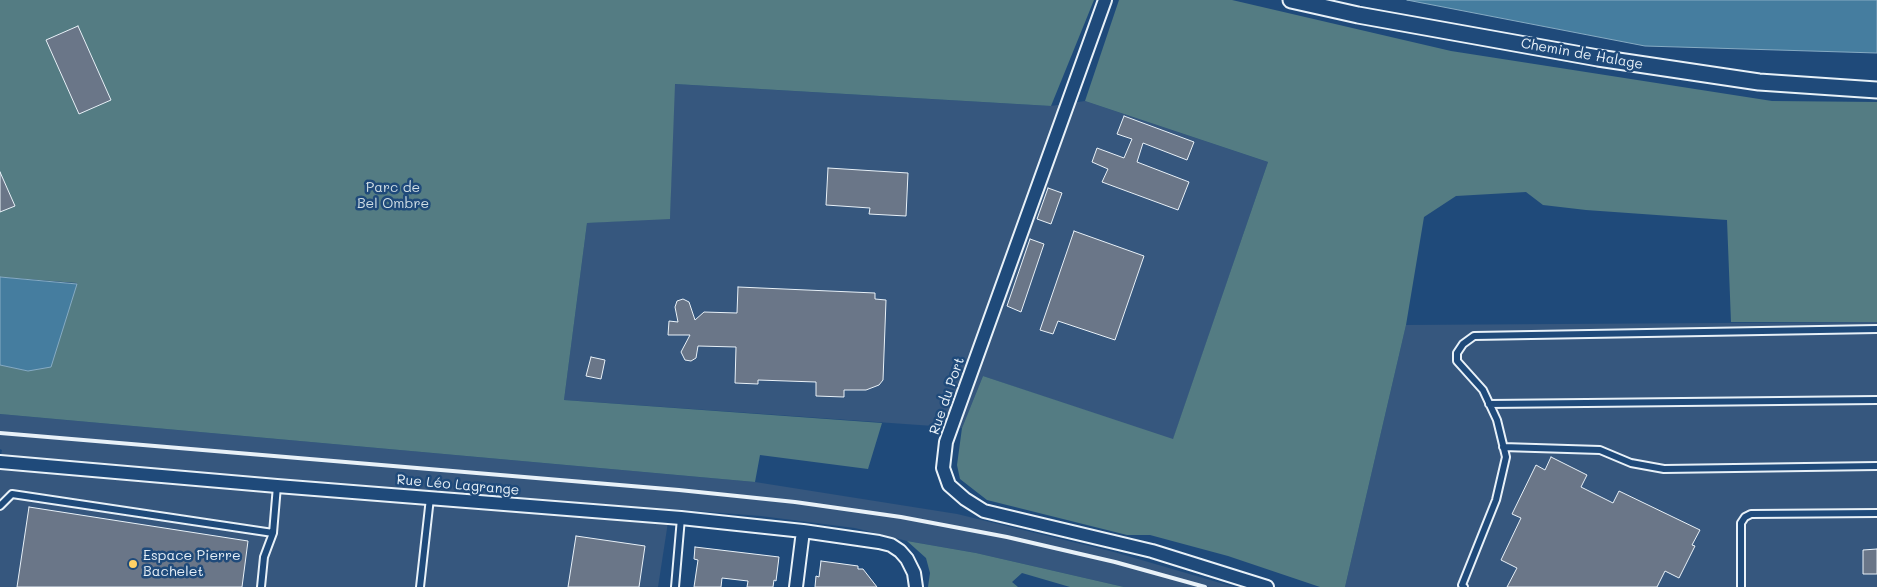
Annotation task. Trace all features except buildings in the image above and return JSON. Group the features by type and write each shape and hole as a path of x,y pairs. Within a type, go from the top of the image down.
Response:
{"street":[{"name":"Rue du Port","path":"1104,0 946,442 943,468 949,485 965,499 984,511 1152,551 1267,587"},
{"name":"Chemin de Halage","path":"1290,0 1358,15 1598,58 1759,82 1877,90"},
{"name":"Rue Léo Lagrange","path":"0,462 681,518 803,531 891,545 907,559 914,573 916,587"},
{"path":"796,587 803,531"}],"lane":[{"path":"1464,587 1462,585 1496,500 1506,457 1498,420 1483,390 1457,361 1457,353 1463,344 1474,336 1877,329"},
{"path":"1490,404 1877,400"},
{"path":"1503,447 1600,450 1631,463 1664,469 1877,466"},
{"path":"261,587 264,557 273,533 277,486"},
{"path":"0,506 12,494 273,533"},
{"path":"420,587 430,498"},
{"path":"1740,587 1741,523 1744,518 1751,514 1877,513"},
{"path":"675,587 681,518"}],"shaded area":[{"path":"1407,0 1877,0 1877,53 1645,46"},
{"path":"674,84 1051,106 1085,101 1268,162 1173,440 983,376 962,428 564,400 587,223 670,218"},
{"path":"0,277 77,284 51,367 28,371 0,365"},
{"path":"1877,322 1877,587 1345,587 1406,325"},
{"path":"0,414 755,482 957,514 1114,552 1234,587 1124,587 976,553 907,541 855,528 761,516 670,509 658,587 0,587 0,460 2,450 0,449"}],"green space":[{"name":"Parc de Bel Ombre","path":"0,0 1094,0 1051,106 675,84 670,219 587,223 564,400 882,423 868,469 760,455 755,482 0,414 0,365 28,371 77,283 0,277"},
{"path":"1119,0 1232,0 1451,51 1772,101 1877,102 1877,322 1731,322 1727,220 1543,205 1526,192 1456,196 1424,217 1406,325 1345,587 1320,587 1228,556 1150,535 1127,535 987,500 960,479 957,465 962,428 983,376 1173,439 1268,162 1085,101"},
{"path":"907,541 976,553 1124,587 1070,587 1022,573 1012,582 1018,587 928,587 930,573 926,558"}],"railway":[{"path":"0,433 679,490 795,502 901,517 1007,537 1115,562 1205,587"}],"place":[{"name":"Espace Pierre Bachelet","path":"133,564"}]}
